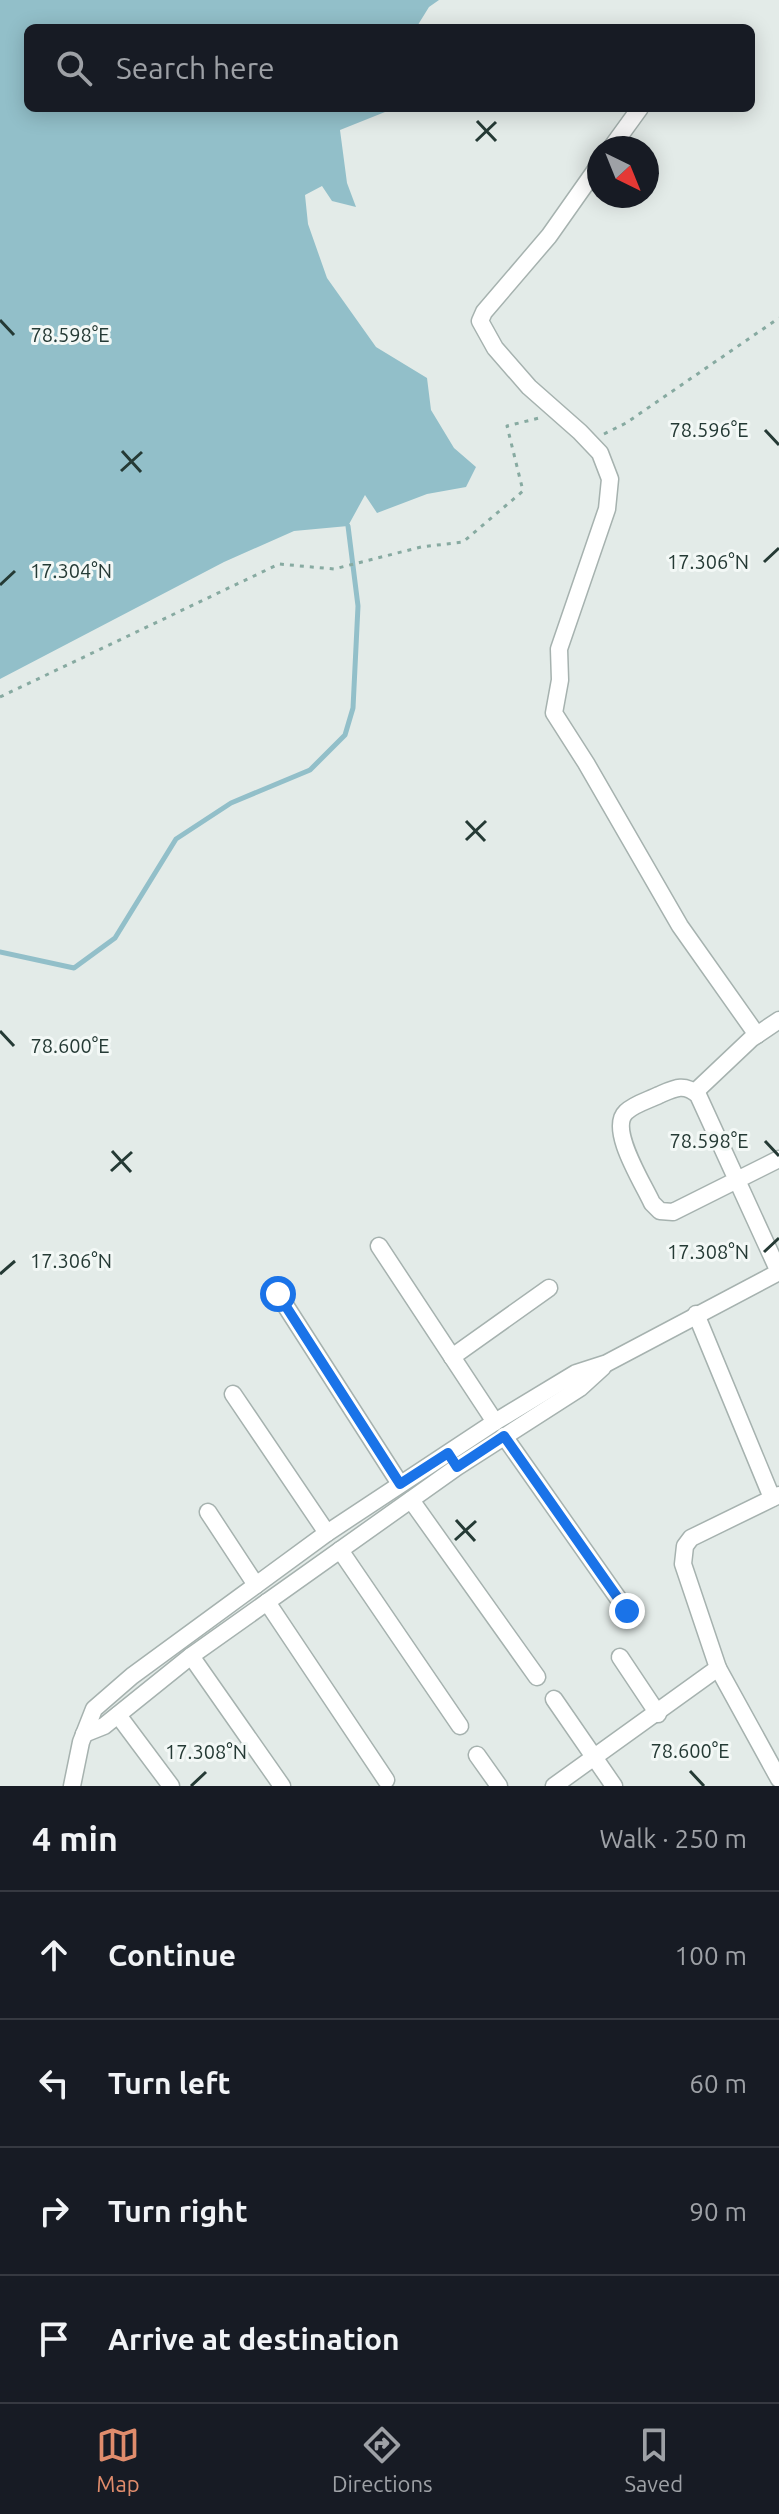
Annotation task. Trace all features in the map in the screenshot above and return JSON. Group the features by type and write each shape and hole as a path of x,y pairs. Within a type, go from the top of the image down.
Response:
{"street":[{"path":"620,136 637,112"},
{"path":"587,182 549,236 484,312 480,321 495,348 529,387 600,453 610,479 607,509 559,649 560,680 554,713 680,926 757,1035"},
{"path":"695,1092 757,1035 779,1020"},
{"path":"72,1786 84,1734 94,1709 142,1669 327,1533 400,1484 452,1460 500,1429 580,1388 607,1363 779,1272 737,1180 695,1092 690,1088 678,1087 627,1111 621,1119 619,1133 652,1203 660,1211 673,1212 737,1180 779,1159"},
{"path":"379,1246 500,1429 627,1611"},
{"path":"452,1357 549,1288"},
{"path":"278,1294 400,1484"},
{"path":"696,1314 776,1496 691,1538 685,1546 683,1564 718,1668 779,1779"},
{"path":"233,1394 327,1533"},
{"path":"84,1734 104,1726 191,1656 411,1500 452,1460"},
{"path":"411,1500 537,1677"},
{"path":"208,1512 256,1585"},
{"path":"340,1550 460,1726"},
{"path":"289,1561 301,1578"},
{"path":"267,1602 386,1780"},
{"path":"191,1656 282,1786"},
{"path":"620,1657 658,1714"},
{"path":"554,1786 718,1668"},
{"path":"142,1669 156,1686"},
{"path":"554,1699 614,1786"},
{"path":"118,1715 171,1786"},
{"path":"477,1755 499,1786"}],"path":[{"path":"580,432 613,431 779,318"},
{"path":"0,697 279,564 334,569 421,547 463,542 523,491 507,426 542,418"}],"water":[{"path":"0,0 439,0 429,7 418,24 24,24 24,112 385,112 340,130 347,183 356,207 332,201 322,186 305,195 308,224 327,278 376,347 427,378 431,410 454,448 476,467 466,487 427,494 377,513 365,495 348,526 294,531 224,562 0,679"}],"waterway":[{"path":"0,952 74,968 115,938 176,839 231,803 310,770 345,735 353,708 358,606 348,526"}],"route":[{"path":"278,1294 400,1484 448,1453 457,1467 504,1436 627,1611"}]}
